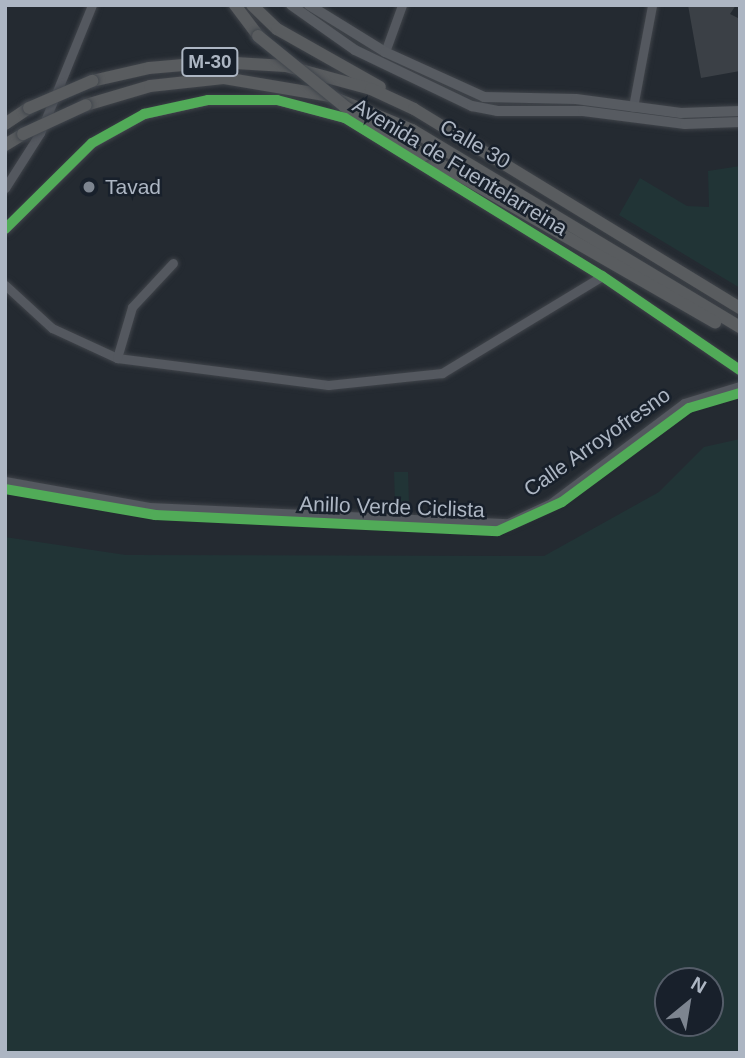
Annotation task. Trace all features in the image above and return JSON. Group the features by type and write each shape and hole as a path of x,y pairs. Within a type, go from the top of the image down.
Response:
{"highway":[{"path":"234,5 258,36 325,92 424,155 740,335"},
{"path":"252,5 277,29 400,102"},
{"name":"Calle 30","path":"5,124 29,108 92,81 149,68 218,62 286,66 400,102 740,308"},
{"name":"Calle 30","path":"5,145 86,105 150,86 224,78 330,96 423,136 740,327"}],"main road":[{"path":"291,5 355,50 472,106 685,124 740,122"},
{"path":"309,5 385,52 484,97 576,99 633,107 740,111"}],"street":[{"path":"5,188 40,133 92,5"},
{"path":"385,52 402,5"},
{"path":"633,107 652,5"},
{"name":"Avenida de Fuentelarreina","path":"5,229 92,143 144,114 208,100 277,100 345,118 602,276 739,370"},
{"path":"117,358 132,307 173,263"},
{"path":"5,285 52,328 117,358 328,385 442,373 602,276"},
{"name":"Calle Arroyofresno","path":"5,481 149,507 508,523 551,503 684,403 740,386"}],"shaded area":[{"path":"740,166 740,288 619,215 640,178 687,206 709,207 708,171"},
{"path":"740,439 740,1053 5,1053 5,537 126,555 544,556 659,492 704,447"},
{"path":"394,472 408,472 409,504 395,504"}],"building":[{"path":"688,5 736,5 730,14 740,19 740,71 701,78"}],"cycle path":[{"path":"5,229 92,143 144,114 208,100 277,100 345,118 602,276 740,370"},
{"name":"Anillo Verde Ciclista","path":"5,489 155,515 498,531 562,502 689,408 740,393"}],"place":[{"name":"Tavad","path":"89,187"}]}
